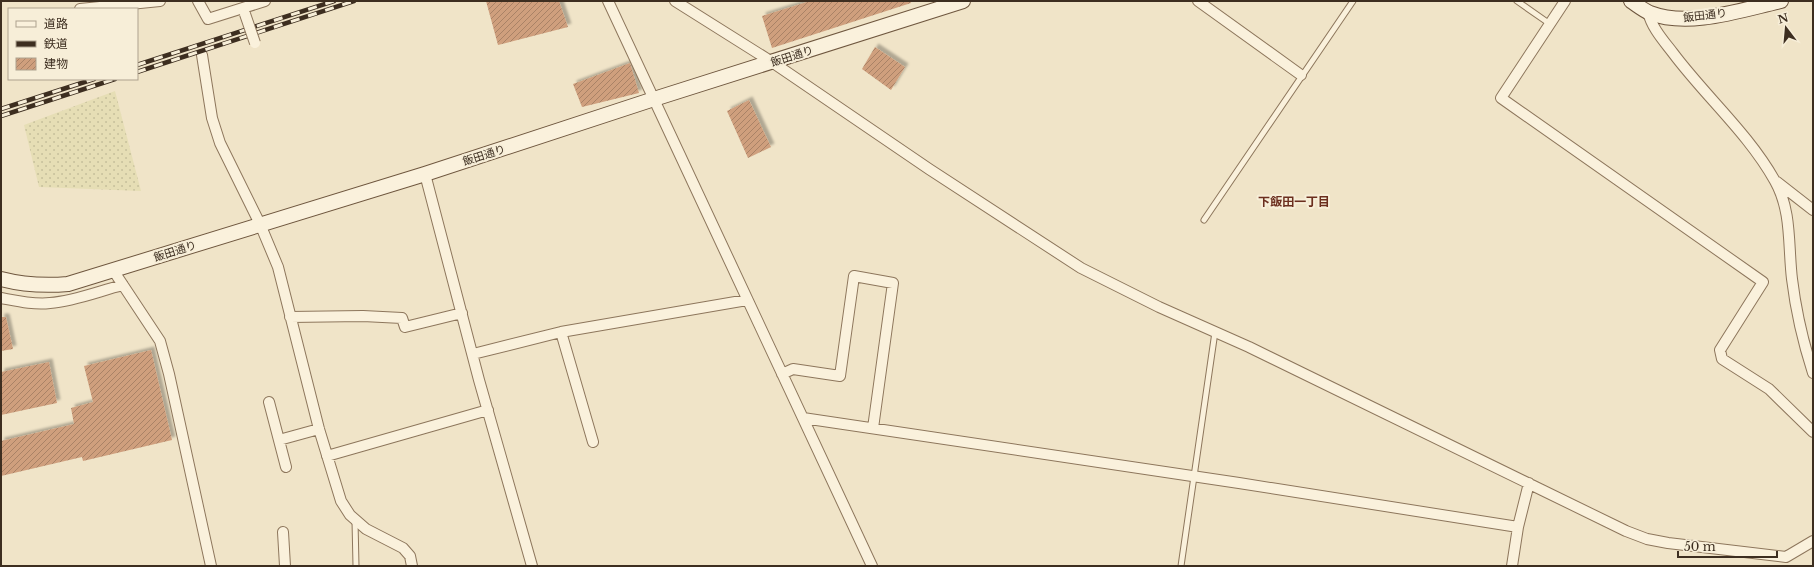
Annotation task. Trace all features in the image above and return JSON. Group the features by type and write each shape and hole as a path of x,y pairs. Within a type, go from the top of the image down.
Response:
{"main road":[{"name":"飯田通り","path":"1,279 18,284 41,286 68,284 425,174 654,99 963,1"},
{"name":"飯田通り","path":"1631,1 1648,12 1670,18 1687,20 1781,1"}],"street":[{"path":"90,8 160,1"},
{"path":"198,1 208,19 265,1"},
{"path":"608,1 872,566"},
{"path":"675,1 772,62 929,169 1081,268 1159,307 1216,332 1626,531 1647,539 1788,562 1813,541"},
{"path":"1198,1 1301,75"},
{"path":"1565,1 1501,98 1763,282 1720,350 1722,359 1769,389 1813,432"},
{"path":"1648,12 1651,24 1689,74 1749,142 1776,182 1784,201 1788,224 1796,308 1804,346 1813,374"},
{"path":"245,14 254,43"},
{"path":"202,55 212,118 220,143 260,224 278,267 319,429 340,501 355,520 366,529 403,548 410,556 412,566"},
{"path":"425,174 488,410 532,566"},
{"path":"1776,182 1813,210"},
{"path":"108,272 123,285 160,341 169,374 211,566"},
{"path":"782,374 793,369 840,376 854,276 893,283 873,428"},
{"path":"1,298 24,303 49,304 68,301 123,285"},
{"path":"473,354 562,332 747,300"},
{"path":"290,317 363,316 402,318 405,327 462,312"},
{"path":"562,332 593,442"},
{"path":"269,402 286,467"},
{"path":"327,456 488,410"},
{"path":"803,418 1518,526"},
{"path":"279,440 319,429"},
{"path":"1512,566 1518,526 1529,483"},
{"path":"283,532 285,566"}],"lane":[{"path":"1204,220 1301,75 1353,1"},
{"path":"1517,1 1550,24"},
{"path":"1181,566 1216,332"},
{"path":"355,520 356,566"}],"shaded area":[{"path":"115,91 141,191 39,187 24,125"}],"building":[{"path":"486,1 559,1 568,27 498,45"},
{"path":"810,1 910,1 911,3 772,48 762,16"},
{"path":"875,47 905,67 891,90 862,69"},
{"path":"630,63 639,93 582,107 573,84"},
{"path":"749,100 771,147 748,158 727,111"},
{"path":"1,317 6,317 13,349 1,351"},
{"path":"151,350 172,440 83,461 82,457 1,476 1,441 74,424 71,408 93,402 84,366"},
{"path":"49,362 57,403 1,415 1,372"}],"railway":[{"path":"138,65 334,1"},
{"path":"138,72 354,1"},
{"path":"1,109 91,80"},
{"path":"1,116 112,80"}],"district":[{"name":"下飯田一丁目","path":"1294,201"}]}
